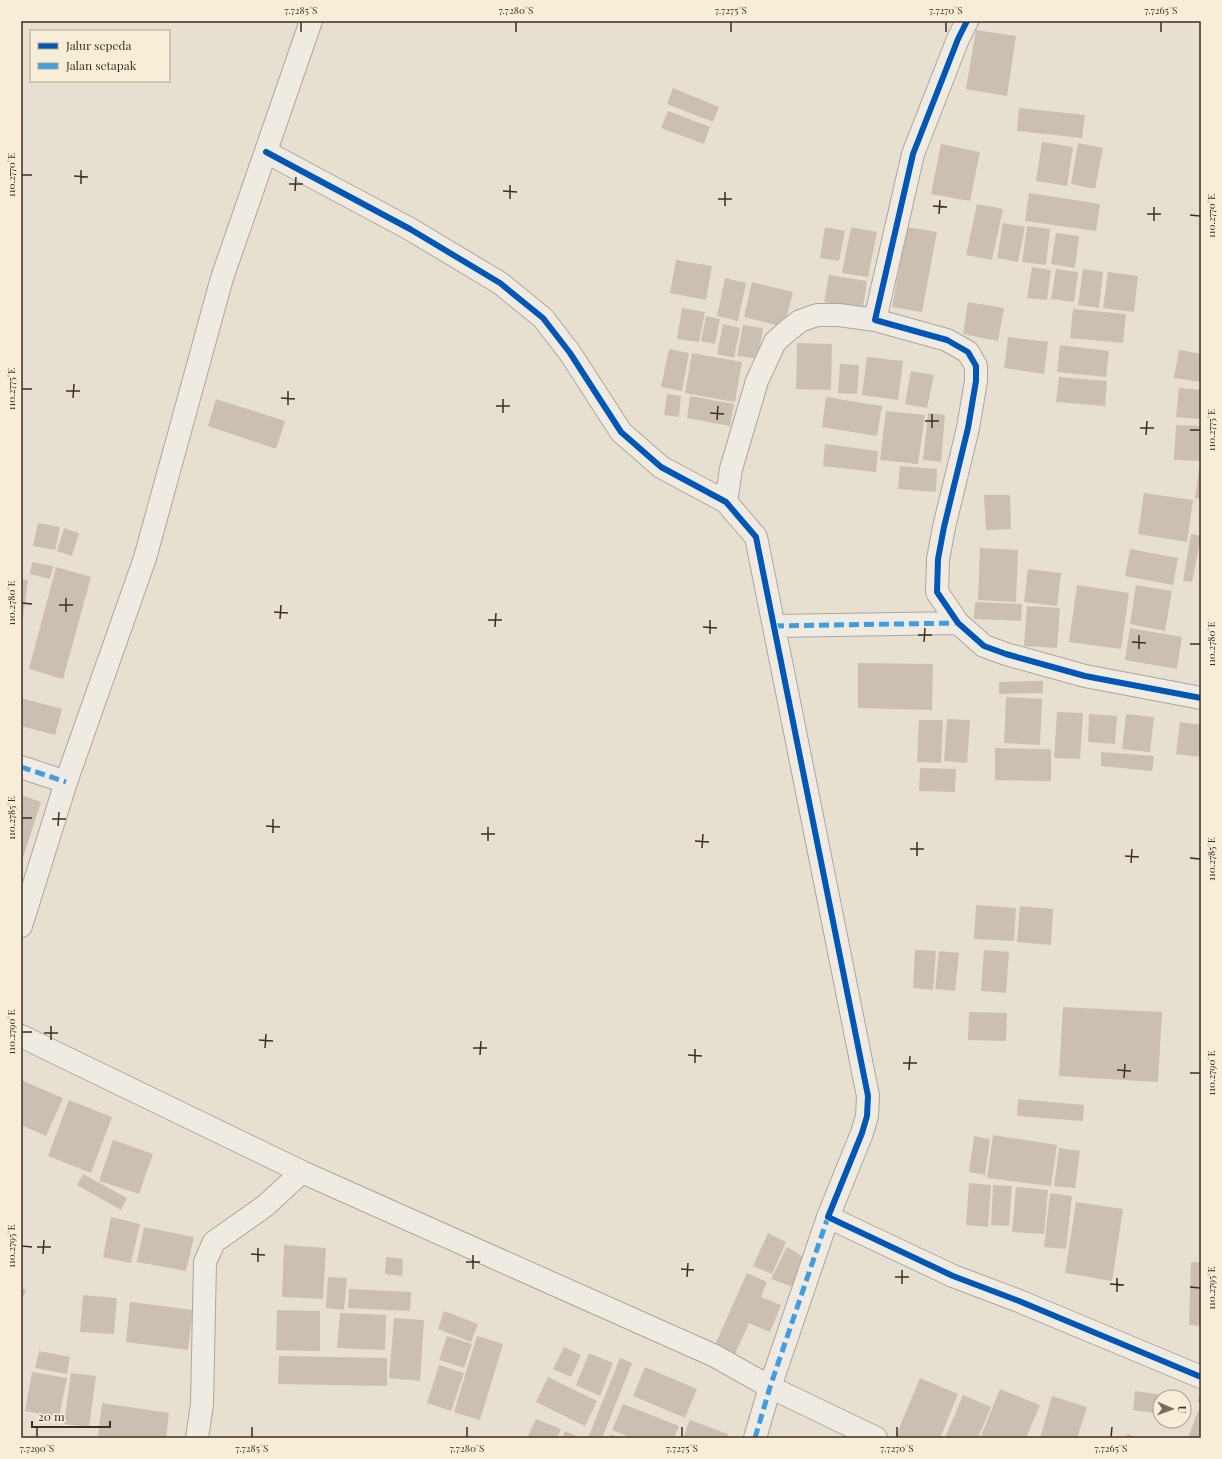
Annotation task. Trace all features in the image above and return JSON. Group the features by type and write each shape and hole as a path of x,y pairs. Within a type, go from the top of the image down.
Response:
{"street":[{"path":"21,926 66,782 145,558 222,278 311,21"},
{"path":"875,320 913,154 958,39 967,21"},
{"path":"266,152 410,229 500,283 543,318 570,353 621,432 660,467 726,502 756,537 868,1096 867,1116 862,1133 828,1217 770,1387 755,1438"},
{"path":"726,502 731,469 757,381 775,342 800,321 817,315 840,315 875,320 947,340 968,352 976,366 976,381 968,428 944,527 938,559 937,592 958,623 984,646 1006,654 1085,676 1201,698"},
{"path":"774,626 958,623"},
{"path":"21,767 66,782"},
{"path":"21,1036 302,1172 715,1356 770,1387 876,1438"},
{"path":"197,1438 202,1404 205,1262 214,1242 265,1206 302,1172"},
{"path":"828,1217 953,1276 1019,1300 1201,1377"}],"building":[{"path":"976,30 1016,36 1007,96 966,89"},
{"path":"673,88 719,107 713,122 667,104"},
{"path":"1019,108 1085,115 1082,138 1017,131"},
{"path":"668,111 710,127 704,144 661,128"},
{"path":"1042,142 1073,147 1067,186 1036,181"},
{"path":"1078,143 1103,148 1095,189 1071,184"},
{"path":"941,144 980,152 970,201 931,194"},
{"path":"1029,193 1100,204 1096,231 1025,221"},
{"path":"977,204 1003,209 992,260 966,255"},
{"path":"1003,223 1025,227 1018,262 997,258"},
{"path":"1027,226 1050,229 1046,265 1022,262"},
{"path":"825,227 845,231 839,261 820,258"},
{"path":"851,227 877,232 868,277 842,273"},
{"path":"907,227 937,232 922,312 892,307"},
{"path":"1056,233 1079,236 1075,268 1051,264"},
{"path":"676,260 712,266 706,300 670,293"},
{"path":"1032,267 1051,270 1047,300 1027,298"},
{"path":"1056,269 1078,272 1074,302 1051,299"},
{"path":"1083,269 1103,272 1099,308 1078,305"},
{"path":"1108,272 1138,276 1134,312 1103,308"},
{"path":"829,275 867,281 863,308 824,302"},
{"path":"725,278 746,283 738,321 717,316"},
{"path":"752,282 793,292 784,327 744,317"},
{"path":"968,302 1004,308 998,341 963,334"},
{"path":"682,308 705,312 699,342 677,339"},
{"path":"1073,309 1126,314 1123,343 1070,338"},
{"path":"706,316 720,319 715,344 701,341"},
{"path":"723,324 740,328 734,358 717,354"},
{"path":"743,325 763,328 758,359 737,356"},
{"path":"1008,337 1048,342 1044,374 1004,368"},
{"path":"797,343 832,344 831,390 796,389"},
{"path":"1060,345 1109,351 1106,377 1057,372"},
{"path":"669,349 689,353 682,391 661,387"},
{"path":"1179,350 1201,354 1201,382 1174,378"},
{"path":"692,353 742,362 735,402 685,393"},
{"path":"867,357 903,361 898,400 862,395"},
{"path":"840,364 859,365 857,394 838,393"},
{"path":"911,371 934,375 927,408 905,404"},
{"path":"1059,377 1107,381 1105,406 1056,402"},
{"path":"1179,388 1201,390 1201,419 1176,417"},
{"path":"667,394 681,396 679,417 664,415"},
{"path":"690,396 734,404 730,426 687,418"},
{"path":"826,397 882,406 877,436 822,427"},
{"path":"216,399 285,421 276,449 208,426"},
{"path":"886,411 925,415 918,464 880,460"},
{"path":"928,413 945,415 941,462 923,460"},
{"path":"1176,425 1201,426 1201,461 1174,460"},
{"path":"825,444 878,451 876,472 823,466"},
{"path":"1201,463 1201,499 1195,498"},
{"path":"900,466 937,469 936,492 898,489"},
{"path":"1144,493 1193,500 1187,542 1138,534"},
{"path":"984,495 1010,495 1011,529 986,530"},
{"path":"38,523 60,527 55,550 33,546"},
{"path":"64,528 79,533 72,556 57,551"},
{"path":"1191,534 1201,536 1192,582 1183,581"},
{"path":"980,548 1018,550 1016,602 978,600"},
{"path":"1130,549 1178,558 1173,585 1125,576"},
{"path":"32,562 53,566 50,579 30,574"},
{"path":"56,567 91,577 63,679 29,669"},
{"path":"1028,569 1061,573 1057,606 1024,602"},
{"path":"21,579 28,580 23,618 21,618"},
{"path":"1077,585 1129,593 1121,649 1069,642"},
{"path":"1136,585 1172,591 1165,631 1130,624"},
{"path":"975,602 1022,604 1021,621 974,619"},
{"path":"1027,606 1060,608 1057,648 1024,646"},
{"path":"1130,628 1182,637 1177,669 1125,660"},
{"path":"858,663 933,664 932,710 858,708"},
{"path":"1043,681 1043,693 999,694 999,682"},
{"path":"1006,697 1042,699 1040,745 1004,743"},
{"path":"21,698 62,709 55,735 21,726"},
{"path":"1057,712 1083,713 1080,759 1054,758"},
{"path":"1089,714 1117,716 1115,744 1088,742"},
{"path":"1126,714 1154,717 1150,752 1122,749"},
{"path":"947,719 970,720 967,763 944,761"},
{"path":"919,720 943,720 941,763 917,762"},
{"path":"1180,722 1201,725 1201,757 1176,754"},
{"path":"995,748 1051,749 1051,781 995,780"},
{"path":"1101,752 1154,756 1152,771 1101,766"},
{"path":"920,768 956,769 955,792 919,791"},
{"path":"21,795 41,802 21,864"},
{"path":"976,905 1016,908 1014,941 974,939"},
{"path":"1020,906 1053,909 1051,945 1017,942"},
{"path":"915,950 936,951 933,990 913,988"},
{"path":"984,950 1009,952 1006,993 981,991"},
{"path":"939,951 959,953 955,991 935,989"},
{"path":"1063,1007 1162,1012 1158,1082 1059,1076"},
{"path":"969,1012 1007,1013 1006,1041 968,1040"},
{"path":"21,1080 63,1098 46,1136 21,1125"},
{"path":"1018,1099 1084,1105 1083,1121 1017,1116"},
{"path":"69,1100 112,1117 91,1173 48,1156"},
{"path":"993,1135 1057,1145 1051,1186 987,1178"},
{"path":"974,1136 990,1139 985,1175 969,1172"},
{"path":"113,1140 153,1154 139,1194 99,1181"},
{"path":"1059,1148 1080,1151 1075,1188 1054,1186"},
{"path":"83,1174 127,1198 121,1210 77,1185"},
{"path":"969,1183 991,1185 988,1227 966,1225"},
{"path":"993,1185 1012,1186 1009,1226 991,1225"},
{"path":"1016,1187 1048,1190 1044,1234 1012,1232"},
{"path":"1050,1193 1072,1196 1066,1249 1044,1247"},
{"path":"1076,1202 1123,1209 1112,1281 1065,1273"},
{"path":"111,1217 140,1224 131,1263 103,1257"},
{"path":"144,1227 194,1237 186,1271 137,1262"},
{"path":"768,1233 786,1242 772,1274 753,1266"},
{"path":"284,1245 326,1248 323,1299 282,1297"},
{"path":"787,1247 805,1258 793,1287 771,1279"},
{"path":"386,1257 403,1259 402,1276 385,1274"},
{"path":"1191,1262 1201,1262 1201,1326 1189,1325"},
{"path":"747,1273 767,1282 761,1297 781,1305 770,1332 749,1323 734,1356 714,1347"},
{"path":"328,1277 347,1278 344,1310 326,1308"},
{"path":"21,1288 26,1290 21,1302"},
{"path":"349,1289 411,1292 410,1311 348,1308"},
{"path":"83,1295 117,1298 114,1334 80,1332"},
{"path":"130,1302 193,1310 188,1350 126,1342"},
{"path":"277,1310 320,1311 320,1351 276,1350"},
{"path":"444,1311 478,1324 471,1342 438,1329"},
{"path":"340,1313 386,1315 385,1350 337,1348"},
{"path":"394,1318 424,1320 420,1381 389,1378"},
{"path":"447,1336 472,1344 464,1368 439,1360"},
{"path":"477,1336 503,1344 480,1420 454,1412"},
{"path":"564,1347 581,1355 571,1377 553,1369"},
{"path":"39,1351 70,1357 67,1374 35,1368"},
{"path":"589,1353 613,1363 600,1396 576,1385"},
{"path":"279,1356 387,1358 387,1386 278,1384"},
{"path":"620,1358 632,1363 602,1438 588,1438"},
{"path":"439,1365 464,1373 451,1411 427,1403"},
{"path":"645,1367 697,1389 685,1418 633,1396"},
{"path":"32,1372 67,1378 59,1417 25,1411"},
{"path":"71,1373 96,1376 89,1427 64,1424"},
{"path":"548,1377 597,1401 585,1426 536,1402"},
{"path":"920,1378 958,1394 940,1438 895,1438"},
{"path":"1000,1389 1040,1405 1026,1438 980,1438"},
{"path":"1135,1391 1152,1393 1152,1413 1133,1410"},
{"path":"1201,1393 1201,1403 1197,1401"},
{"path":"963,1395 991,1407 978,1438 945,1438"},
{"path":"1052,1396 1087,1407 1077,1438 1040,1438"},
{"path":"102,1403 169,1413 166,1438 111,1438 98,1436"},
{"path":"623,1404 679,1426 674,1438 632,1438 612,1430"},
{"path":"1198,1411 1201,1412 1201,1438 1188,1438"},
{"path":"536,1419 561,1429 557,1438 527,1438"},
{"path":"690,1420 728,1434 727,1438 683,1438"},
{"path":"565,1431 581,1438 562,1438"},
{"path":"610,1434 620,1438 609,1438"},
{"path":"1127,1434 1140,1438 1126,1438"}],"marked path":[{"path":"774,626 958,623"},
{"path":"21,767 66,782"},
{"path":"755,1438 770,1387 828,1217"}],"cycle path":[{"path":"967,21 958,39 913,154 875,320 947,340 968,352 976,366 976,381 968,428 944,527 938,559 937,592 958,623 984,646 1006,654 1085,676 1201,698"},
{"path":"266,152 410,229 500,283 543,318 570,353 621,432 661,467 726,502 756,537 868,1096 867,1116 862,1133 828,1217 953,1276 1019,1301 1201,1377"}]}
